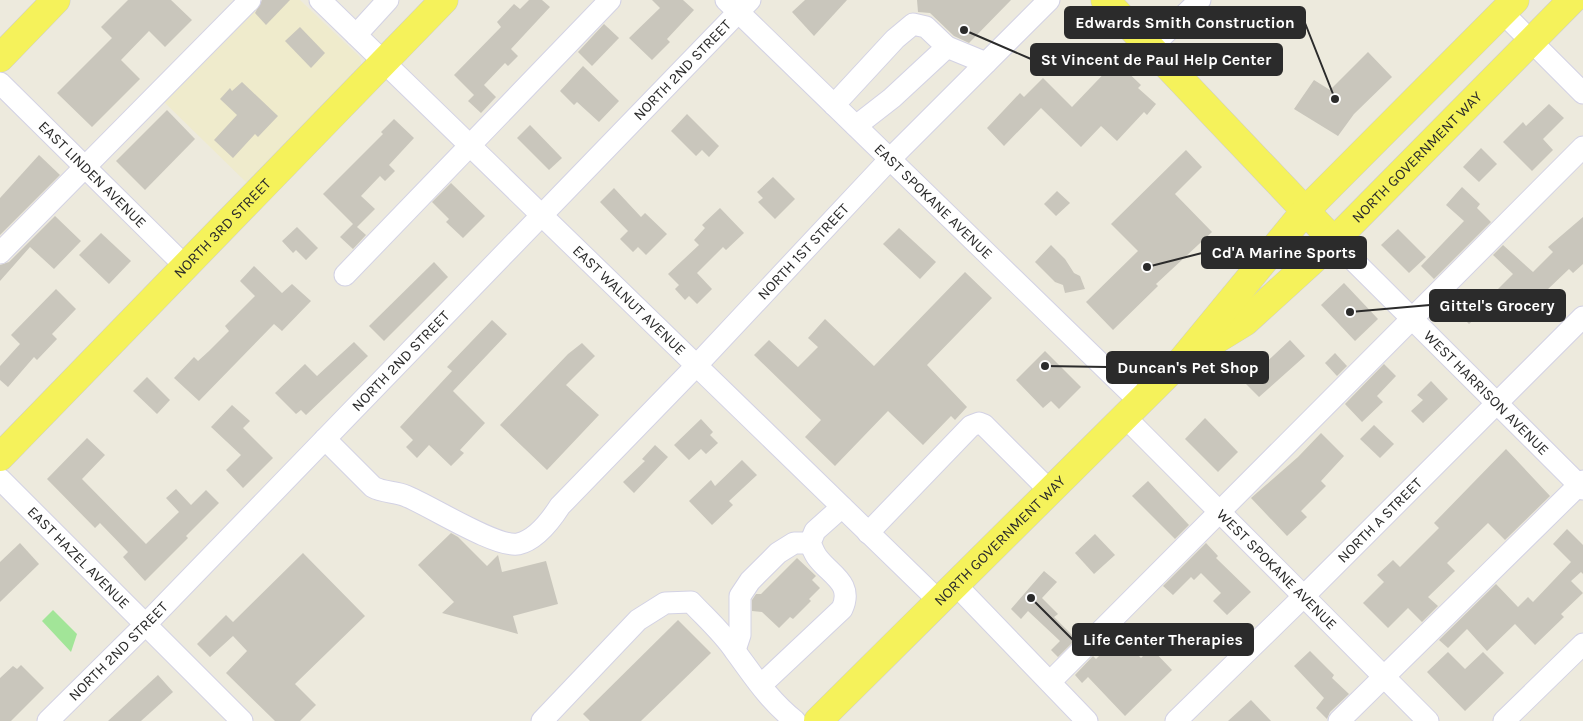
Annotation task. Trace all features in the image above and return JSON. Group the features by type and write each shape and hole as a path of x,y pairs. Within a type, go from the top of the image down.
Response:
{"main road":[{"path":"0,58 56,0"},
{"name":"NORTH 3RD STREET","path":"0,457 444,0"},
{"name":"WEST HARRISON AVENUE","path":"1105,0 1334,241"},
{"name":"NORTH GOVERNMENT WAY","path":"1183,359 1245,322 1334,241 1532,43 1564,3"},
{"name":"NORTH GOVERNMENT WAY","path":"818,721 1183,359 1305,211 1509,6"}],"street":[{"path":"0,253 250,0"},
{"name":"EAST WALNUT AVENUE","path":"320,0 868,533 947,593 1050,682 1087,721"},
{"path":"356,35 388,0"},
{"path":"345,275 469,144 610,0"},
{"name":"NORTH 1ST STREET","path":"325,440 373,487 383,492 406,496 442,515 505,542 518,544 526,540 544,527 560,506 696,366 890,160 1049,0"},
{"path":"1151,47 1200,0"},
{"name":"EAST SPOKANE AVENUE","path":"738,4 1132,410"},
{"name":"NORTH 2ND STREET","path":"48,721 146,624 542,215 738,4"},
{"path":"1509,6 1532,43 1583,93"},
{"path":"834,105 894,39 913,24 926,27 947,47 986,63"},
{"path":"856,126 892,98 947,47"},
{"name":"EAST LINDEN AVENUE","path":"0,83 185,266"},
{"path":"1050,682 1221,513 1412,317 1583,148"},
{"name":"WEST HARRISON AVENUE","path":"1334,241 1582,485"},
{"name":"NORTH A STREET","path":"1176,721 1583,317"},
{"name":"WEST SPOKANE AVENUE","path":"1132,410 1221,513 1428,721"},
{"path":"868,533 972,426 979,423 984,425 1050,491"},
{"name":"EAST HAZEL AVENUE","path":"0,479 242,721"},
{"path":"1339,721 1582,485"},
{"path":"761,685 842,609 846,600 845,590 840,580 817,557 810,543 815,531 842,507"},
{"path":"735,650 740,635 740,596 750,581 778,553 794,543 810,543"},
{"path":"542,721 638,620 665,603 691,602 735,650 744,666 761,685 766,695 795,721"},
{"path":"1504,721 1583,644"}],"shaded area":[{"path":"263,0 300,0 360,57 362,68 248,184 163,101"}],"green space":[{"path":"53,610 77,634 71,652 42,621"}],"building":[{"path":"128,0 171,0 192,20 165,47 149,31 121,60 140,79 92,127 57,93 112,38 101,27"},
{"path":"262,0 290,0 266,25 255,13"},
{"path":"529,0 542,0 550,7 511,49 518,56 508,66 505,63 484,85 496,97 481,113 468,101 474,95 454,75 501,27 497,22 514,4 520,9"},
{"path":"652,0 683,0 694,10 667,39 670,42 652,60 629,38 660,8"},
{"path":"805,0 847,0 814,36 792,12"},
{"path":"917,0 1011,0 969,43 954,36 930,13 918,12"},
{"path":"604,24 619,38 592,66 578,52"},
{"path":"300,27 325,53 311,68 285,41"},
{"path":"1368,52 1392,77 1354,114 1338,136 1294,109 1314,80 1330,90"},
{"path":"1116,61 1141,85 1138,88 1156,104 1147,115 1144,112 1117,141 1101,126 1081,147 1041,108 1004,146 987,128 1020,93 1024,97 1043,78 1072,107"},
{"path":"583,66 619,101 599,122 577,102 574,105 560,91"},
{"path":"242,82 278,116 258,137 255,134 233,158 214,140 237,115 220,99 230,88 232,91"},
{"path":"1549,104 1564,118 1543,139 1553,150 1532,171 1503,142 1523,122 1526,126"},
{"path":"167,110 195,139 145,190 116,161"},
{"path":"687,114 719,146 709,157 702,150 696,156 671,131"},
{"path":"394,119 414,138 389,165 395,171 385,181 380,176 361,196 375,209 357,227 366,235 353,249 340,237 353,224 323,194 383,134 381,132"},
{"path":"530,125 562,158 549,170 517,138"},
{"path":"1481,148 1497,164 1479,182 1463,167"},
{"path":"1186,150 1202,167 1175,194 1212,232 1156,284 1158,286 1113,330 1086,302 1138,251 1111,224"},
{"path":"39,155 60,175 0,235 0,198"},
{"path":"773,177 795,199 775,219 758,202 763,198 757,192"},
{"path":"451,183 485,216 463,238 446,222 449,219 432,202"},
{"path":"1462,187 1480,204 1477,208 1491,222 1434,279 1421,266 1464,221 1446,205"},
{"path":"614,188 641,217 645,213 667,234 646,255 638,247 633,252 620,239 628,231 600,202"},
{"path":"1057,191 1070,203 1056,216 1044,204"},
{"path":"720,208 744,233 726,250 723,247 697,273 712,289 697,304 689,296 685,300 675,289 679,285 668,274 699,245 694,240 705,228 702,225"},
{"path":"55,216 81,241 54,269 30,247 0,281 0,265 9,262"},
{"path":"1583,217 1583,264 1573,273 1569,269 1524,312 1521,310 1515,316 1493,294 1513,274 1493,255 1503,245 1533,272 1553,252 1548,247"},
{"path":"297,227 318,248 306,260 296,250 293,253 282,241"},
{"path":"899,228 936,262 920,279 883,244"},
{"path":"1398,229 1426,257 1409,273 1381,245"},
{"path":"101,233 131,261 109,284 79,255"},
{"path":"1051,245 1065,259 1074,273 1080,276 1085,289 1065,293 1063,285 1055,282 1035,262"},
{"path":"434,262 448,277 384,341 369,326"},
{"path":"254,266 282,293 292,284 311,301 282,331 274,324 199,401 174,378 194,357 198,361 229,331 225,326 255,296 240,281"},
{"path":"965,272 992,298 927,365 967,407 955,420 951,416 923,445 888,411 835,466 805,437 821,420 754,355 769,340 798,367 818,347 808,338 825,319 874,366"},
{"path":"1344,283 1378,319 1355,341 1321,305"},
{"path":"56,289 76,309 52,334 57,339 37,360 34,357 8,387 0,380 0,366 20,344 11,335"},
{"path":"1474,300 1484,310 1469,324 1459,314"},
{"path":"492,320 507,334 453,391 485,423 460,450 464,453 451,466 429,445 417,458 406,447 413,440 400,427 452,371 447,367"},
{"path":"1290,340 1305,356 1259,397 1242,380 1257,366 1260,368"},
{"path":"354,342 368,356 306,415 301,410 296,414 275,393 305,364 317,376"},
{"path":"582,343 595,356 566,385 599,415 547,470 500,425 568,354"},
{"path":"1045,351 1081,387 1059,409 1051,401 1043,408 1016,380"},
{"path":"1335,353 1347,366 1337,376 1325,363"},
{"path":"1384,364 1396,376 1377,396 1383,402 1362,422 1345,404"},
{"path":"147,377 170,400 157,414 133,391"},
{"path":"1431,381 1448,399 1423,423 1411,411 1423,400 1417,395"},
{"path":"232,405 250,421 243,428 273,458 243,488 226,470 241,455 211,427"},
{"path":"1205,418 1238,452 1218,472 1185,439"},
{"path":"701,419 713,432 710,435 718,443 706,454 701,449 689,460 674,445"},
{"path":"1374,425 1394,444 1380,458 1360,439"},
{"path":"1321,433 1344,456 1321,481 1326,486 1301,511 1307,517 1287,536 1251,498 1298,457"},
{"path":"87,438 105,455 82,479 146,544 179,512 166,498 176,489 191,505 206,490 219,503 186,536 188,538 145,581 123,557 128,552 100,523 95,528 47,479"},
{"path":"655,445 668,457 634,493 623,482 645,461 642,459"},
{"path":"1506,449 1550,496 1505,540 1488,523 1447,563 1455,571 1428,597 1438,606 1422,622 1408,608 1388,628 1363,603 1384,582 1377,575 1393,560 1400,567 1439,528 1434,523"},
{"path":"742,460 757,475 729,501 733,505 712,525 689,501 711,480 715,486"},
{"path":"1148,481 1189,525 1175,539 1132,496"},
{"path":"1567,529 1583,545 1583,574 1581,572 1571,581 1583,593 1561,614 1564,617 1535,645 1515,624 1487,651 1467,629 1448,648 1439,640 1496,584 1518,607 1528,597 1533,602 1571,562 1553,544"},
{"path":"451,533 458,537 487,566 498,555 502,572 546,561 558,604 513,616 518,634 442,613 454,602 418,565"},
{"path":"1095,534 1115,555 1094,574 1075,553"},
{"path":"20,543 39,564 0,602 0,562"},
{"path":"1206,543 1218,556 1216,558 1251,592 1227,615 1213,601 1221,593 1201,573 1194,580 1191,577 1173,595 1163,586"},
{"path":"303,553 365,616 295,684 316,705 300,721 275,721 226,673 247,651 233,636 210,657 197,644 226,615 233,622"},
{"path":"797,558 816,576 812,580 820,588 809,599 811,601 793,619 790,617 779,628 762,612 752,611 752,600 756,594 761,594"},
{"path":"1044,571 1057,582 1042,598 1058,614 1054,617 1076,639 1058,657 1051,650 1060,641 1028,611 1021,619 1011,609"},
{"path":"678,620 711,653 641,721 590,721 583,714"},
{"path":"1119,636 1141,658 1151,648 1172,670 1125,716 1088,677 1082,683 1075,675 1093,656 1096,659"},
{"path":"1310,651 1334,675 1332,678 1349,694 1330,712 1327,719 1316,708 1324,698 1294,666"},
{"path":"1448,652 1465,669 1483,652 1504,673 1465,711 1427,672"},
{"path":"21,665 44,688 11,721 0,721 0,678 13,666 17,669"},
{"path":"158,675 173,692 141,721 108,721"},
{"path":"1251,700 1271,721 1228,721"}],"place":[{"name":"St Vincent de Paul Help Center","path":"964,30"},
{"name":"Edwards Smith Construction","path":"1335,99"},
{"name":"Cd'A Marine Sports","path":"1147,267"},
{"name":"Gittel's Grocery","path":"1350,312"},
{"name":"Duncan's Pet Shop","path":"1045,366"},
{"name":"Life Center Therapies","path":"1031,598"}]}
